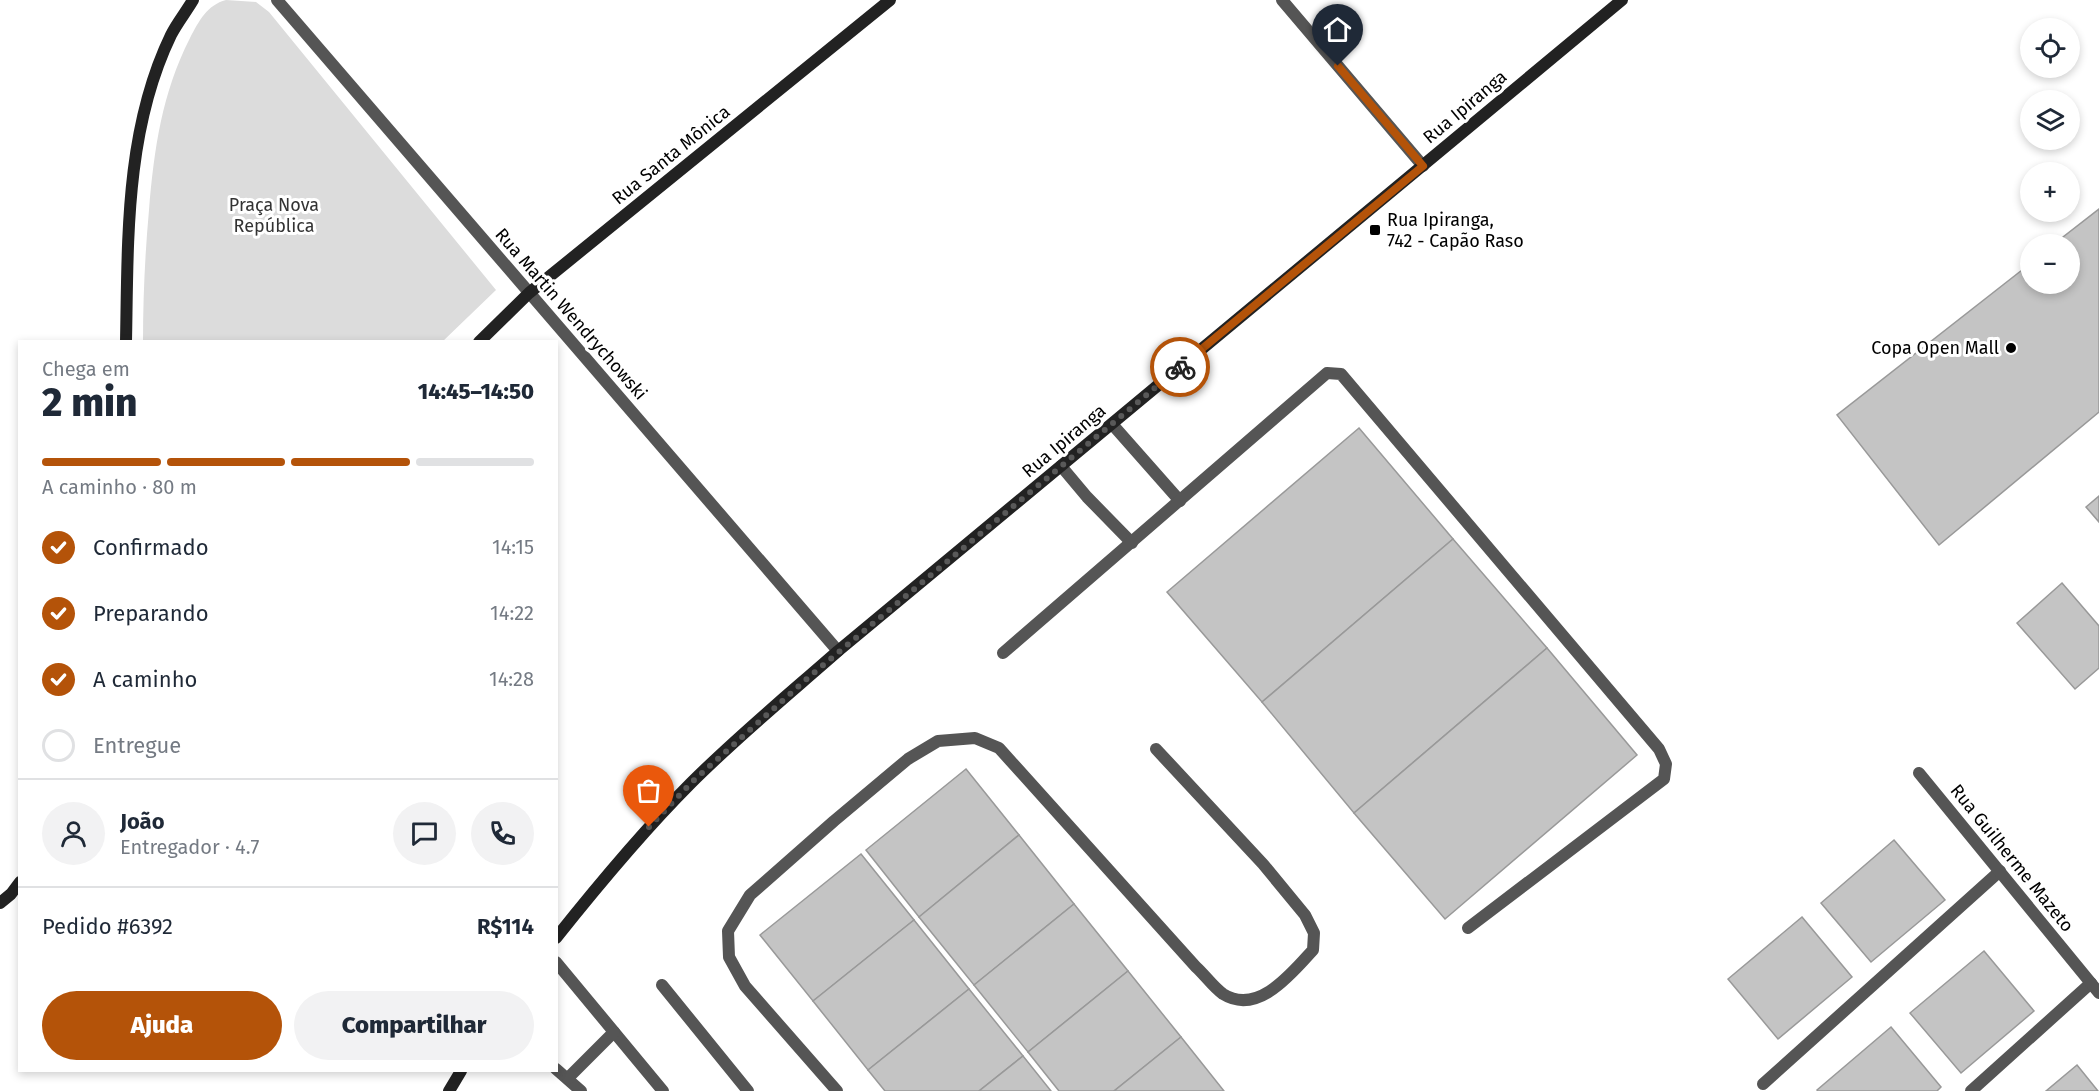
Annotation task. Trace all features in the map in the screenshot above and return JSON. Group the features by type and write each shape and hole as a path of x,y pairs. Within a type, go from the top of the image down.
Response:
{"main road":[{"path":"126,340 129,226 135,153 150,89 171,35 193,0"},
{"name":"Rua Santa Mônica","path":"481,340 530,293 890,0"},
{"name":"Rua Ipiranga","path":"558,936 635,842 692,782 765,715 838,651 1622,0"},
{"path":"0,903 18,885"},
{"path":"449,1091 460,1072"}],"street":[{"name":"Rua Martin Wendrychowski","path":"277,0 838,651"},
{"path":"1282,0 1423,166"},
{"path":"1003,653 1327,373 1341,374 1659,749 1666,764 1664,779 1468,928"},
{"path":"1112,424 1180,501"},
{"path":"1061,466 1087,497 1132,543"},
{"path":"837,1091 745,986 729,957 728,931 750,895 876,785 908,759 938,741 975,738 999,748 1196,967 1224,994 1238,999 1254,1000 1286,980 1313,950 1314,933 1305,915 1263,864 1156,749"},
{"name":"Rua Guilherme Mazeto","path":"1920,773 2095,988"},
{"path":"1762,1084 2000,871"},
{"path":"558,964 663,1091"},
{"path":"662,985 748,1091"},
{"path":"1971,1091 2095,988"},
{"path":"568,1078 614,1032"},
{"path":"558,1070 581,1091"}],"green space":[{"name":"Praça Nova República","path":"226,0 256,2 269,12 496,290 444,340 143,340 144,276 148,226 161,122 172,80 193,32 200,20 219,2"}],"building":[{"name":"Copa Open Mall","path":"2099,209 2099,412 1939,545 1837,415 2020,272 2020,294 2080,294 2080,234 2067,234"},
{"path":"1359,428 1453,539 1262,702 1167,592"},
{"path":"2099,496 2099,522 2086,507"},
{"path":"1453,539 1547,648 1354,813 1262,702"},
{"path":"2062,583 2099,626 2099,668 2075,689 2017,623"},
{"path":"1547,648 1637,755 1445,919 1354,813"},
{"path":"966,769 1019,835 919,917 866,850"},
{"path":"1019,835 1074,904 974,985 919,917"},
{"path":"1894,840 1945,900 1871,962 1821,903"},
{"path":"861,854 914,920 813,1001 760,935"},
{"path":"1074,904 1128,971 1028,1052 974,985"},
{"path":"1802,917 1852,977 1778,1039 1728,979"},
{"path":"914,920 969,989 868,1070 813,1001"},
{"path":"1984,951 2034,1011 1961,1073 1910,1013"},
{"path":"1128,971 1181,1037 1114,1091 1059,1091 1028,1052"},
{"path":"969,989 1023,1056 979,1091 885,1091 868,1070"},
{"path":"1891,1027 1941,1087 1937,1091 1817,1090"},
{"path":"1181,1037 1224,1091 1114,1091"},
{"path":"1023,1056 1051,1091 979,1091"},
{"path":"2077,1065 2098,1091 2046,1091"}],"way so far":[{"path":"649,827 692,782 855,637 1180,367"}],"place":[{"name":"Rua Ipiranga, 742 - Capão Raso","path":"1375,230"},
{"name":"Copa Open Mall","path":"2011,348"}],"route":[{"path":"1180,367 1423,166 1338,66"}]}
